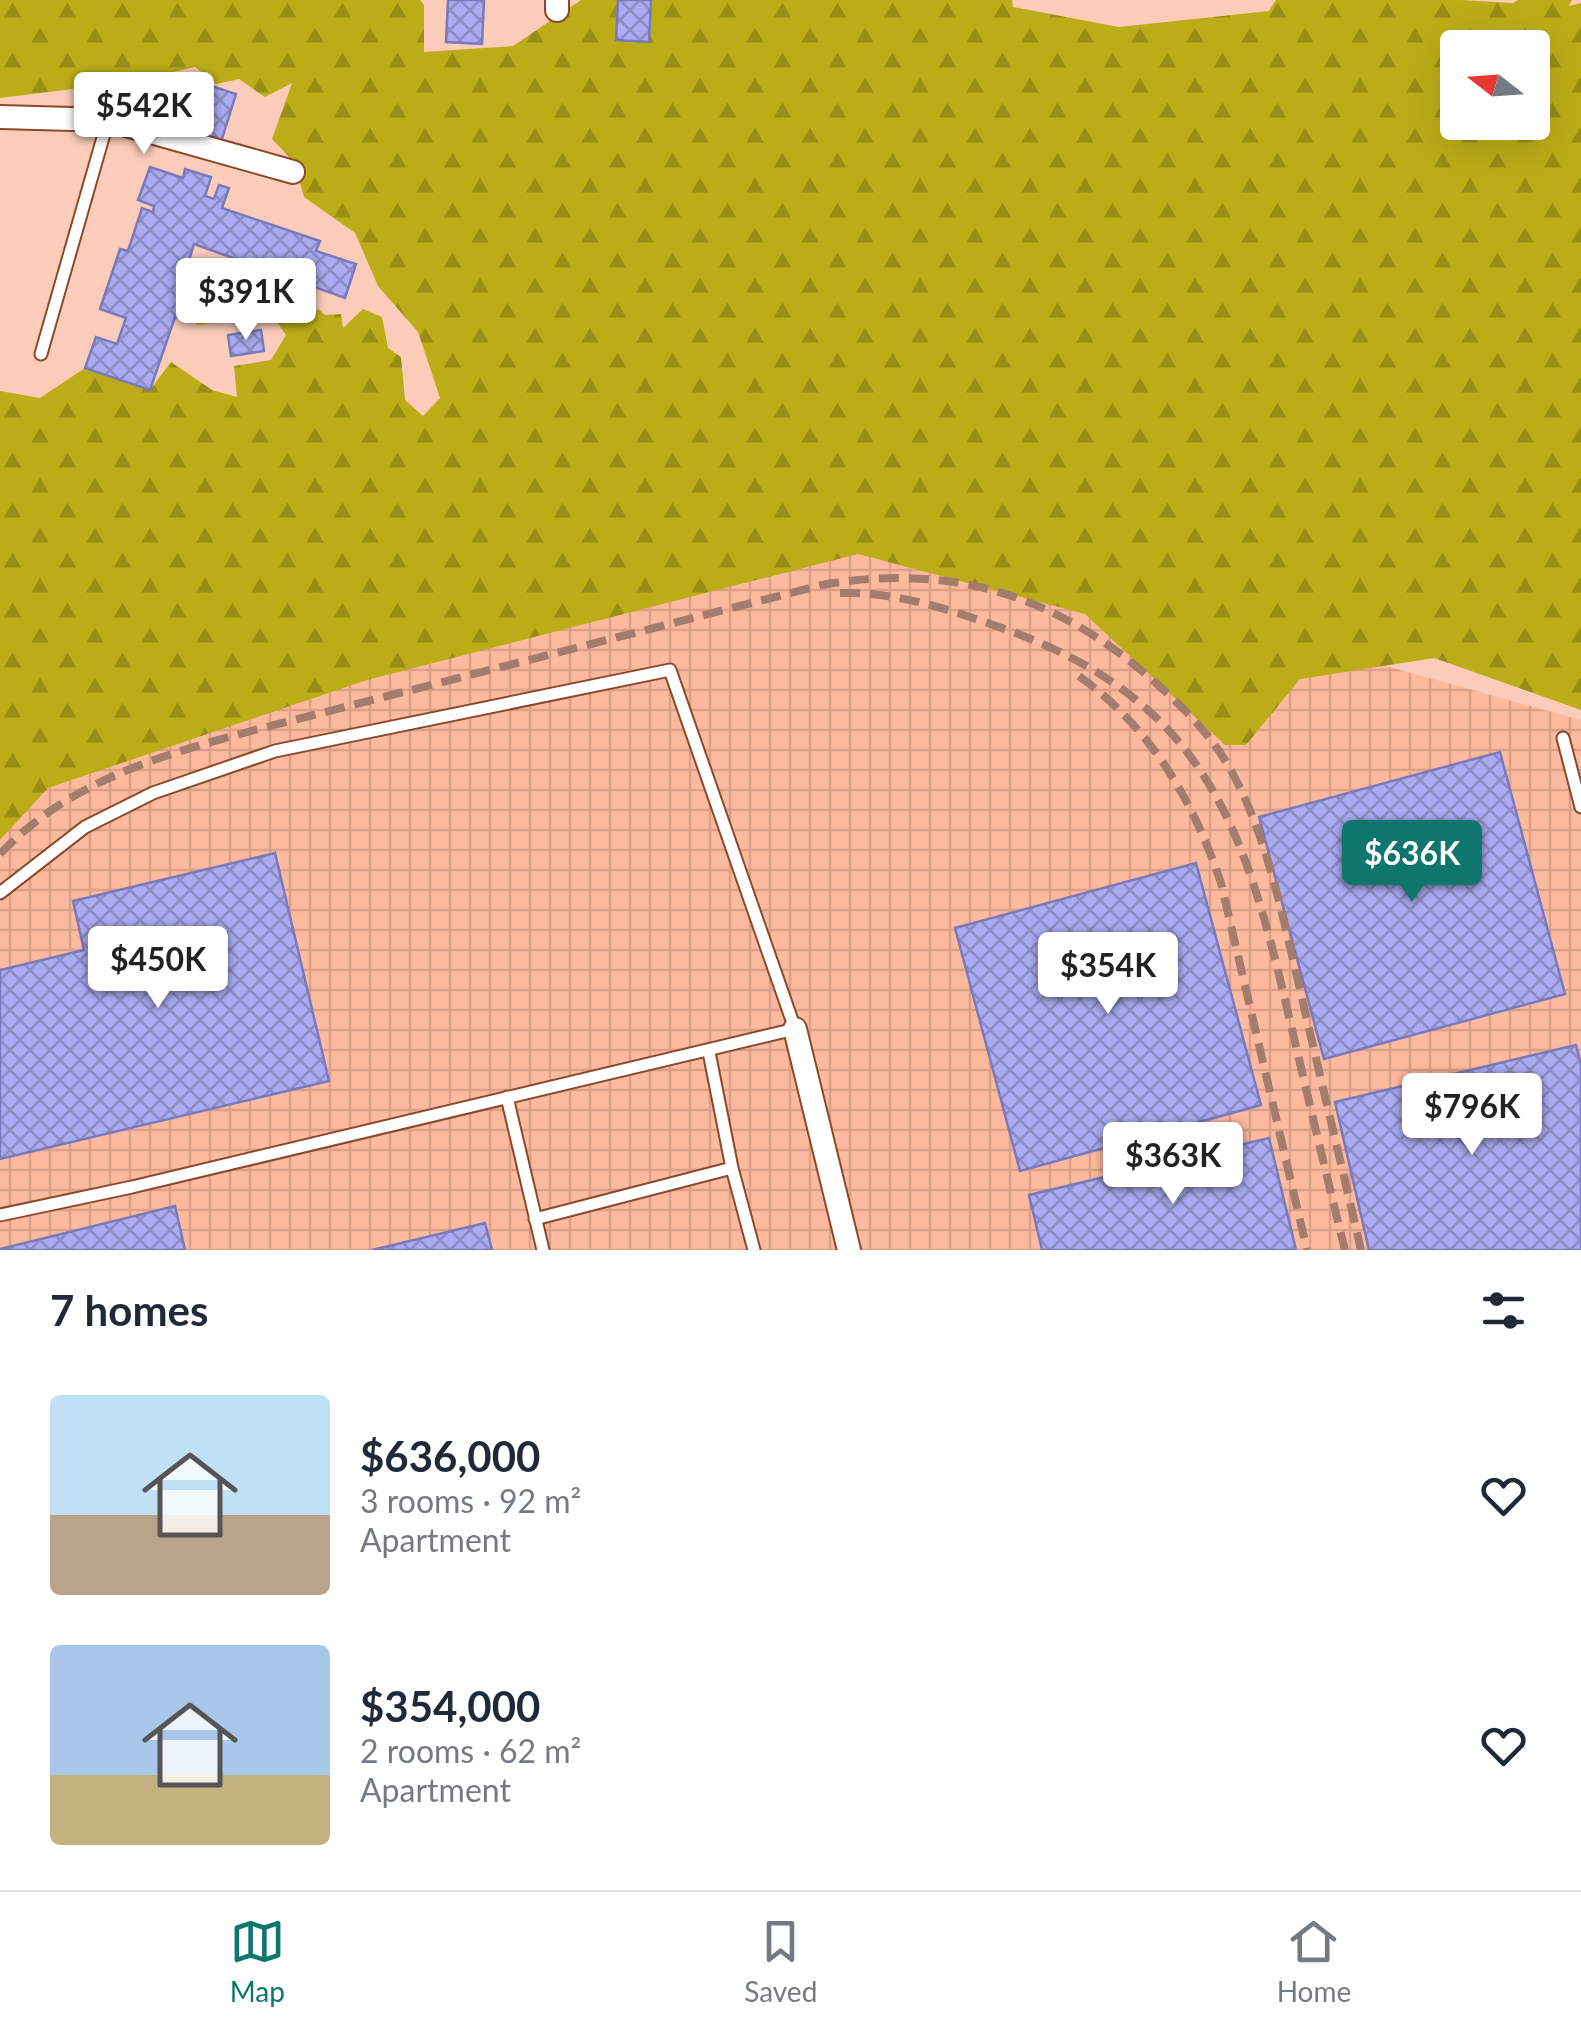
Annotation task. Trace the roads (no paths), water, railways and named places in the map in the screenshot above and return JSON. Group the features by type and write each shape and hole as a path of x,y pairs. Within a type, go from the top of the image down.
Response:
{"street":[{"path":"0,117 108,120 293,172"},
{"path":"796,1029 849,1250"}],"lane":[{"path":"41,354 108,120"},
{"path":"0,893 85,827 153,793 258,757 670,670 796,1029 0,1215"},
{"path":"1564,738 1581,807"},
{"path":"709,1052 732,1168 754,1250"},
{"path":"507,1097 542,1250"},
{"path":"535,1219 732,1168"}],"railway":[{"path":"0,854 56,807 86,789 151,761 255,730 822,585 916,578 1002,593 1082,628 1120,654 1190,715 1234,776 1273,878 1361,1250"},
{"path":"840,593 903,599 1002,628 1071,658 1127,692 1171,733 1206,779 1233,830 1255,888 1345,1250"},
{"path":"1079,676 1105,696 1148,742 1183,795 1210,852 1221,883 1307,1250"}]}
